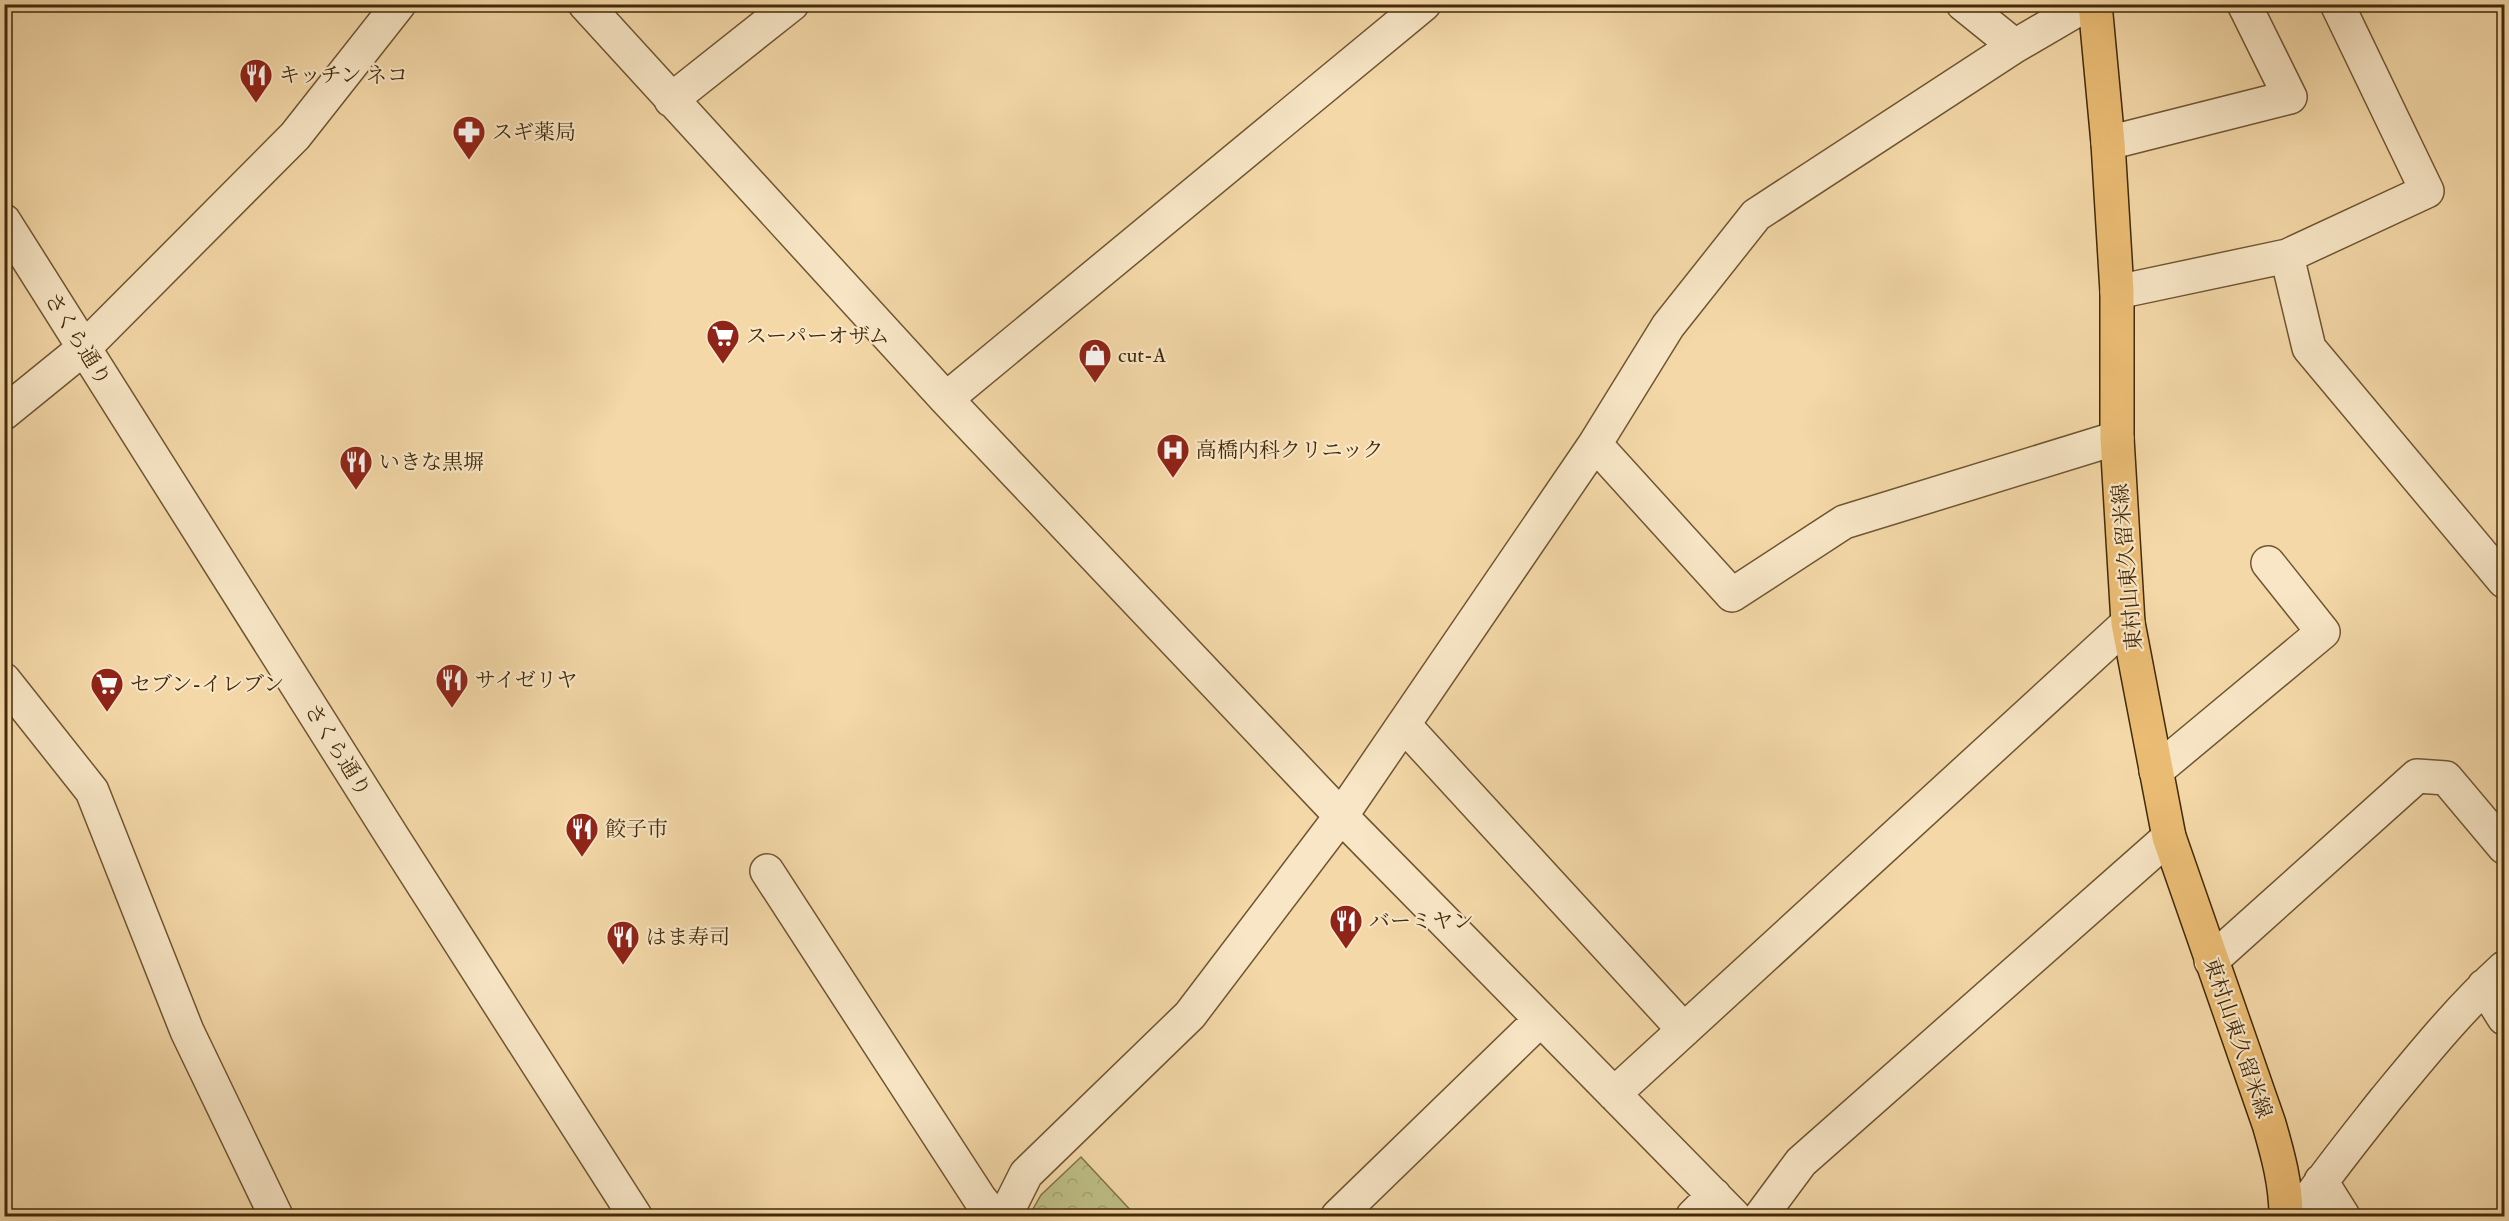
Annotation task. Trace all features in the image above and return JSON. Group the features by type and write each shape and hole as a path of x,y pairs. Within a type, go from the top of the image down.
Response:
{"main road":[{"name":"東村山東久留米線","path":"2095,4 2108,143 2116,292 2117,438 2128,623 2169,837 2278,1154 2286,1194 2286,1216"}],"street":[{"path":"4,413 84,348 295,136 399,4"},
{"path":"585,4 946,399 1341,816 1614,1094 1714,1209"},
{"path":"671,99 792,4"},
{"path":"946,399 1424,4"},
{"path":"1963,4 2015,46"},
{"path":"1005,1216 1026,1174 1190,1015 1341,816 1595,444 1668,326 1756,215 2015,46 2087,4"},
{"path":"2108,143 2290,97 2244,4"},
{"path":"2116,292 2286,256 2427,191 2337,4"},
{"name":"さくら通り","path":"4,221 635,1216"},
{"path":"2286,256 2308,348 2505,581"},
{"path":"1595,444 1732,595 1844,522 2117,438"},
{"path":"2156,771 2323,632 2268,563"},
{"path":"1614,1094 2128,623"},
{"path":"4,680 92,791 187,1031 276,1216"},
{"path":"1404,725 1684,1030"},
{"path":"2211,961 2417,776 2446,777 2505,847"},
{"path":"1761,1216 1801,1162 2169,837"},
{"path":"767,871 980,1199 994,1216"},
{"path":"2494,977 2505,1018"},
{"path":"2297,1216 2321,1181 2430,1045 2494,977"},
{"path":"1338,1216 1540,1020"},
{"path":"2321,1181 2343,1216"}],"green space":[{"path":"1081,1157 1136,1216 1029,1216 1041,1195"}],"place":[{"name":"キッチン ネコ","path":"256,104"},
{"name":"スギ薬局","path":"469,161"},
{"name":"スーパーオザム","path":"723,365"},
{"name":"cut-A","path":"1095,384"},
{"name":"高橋内科クリニック","path":"1173,479"},
{"name":"いきな黒塀","path":"356,491"},
{"name":"サイゼリヤ","path":"452,709"},
{"name":"セブン-イレブン","path":"107,713"},
{"name":"餃子市","path":"582,858"},
{"name":"バーミヤン","path":"1346,950"},
{"name":"はま寿司","path":"623,966"}]}
